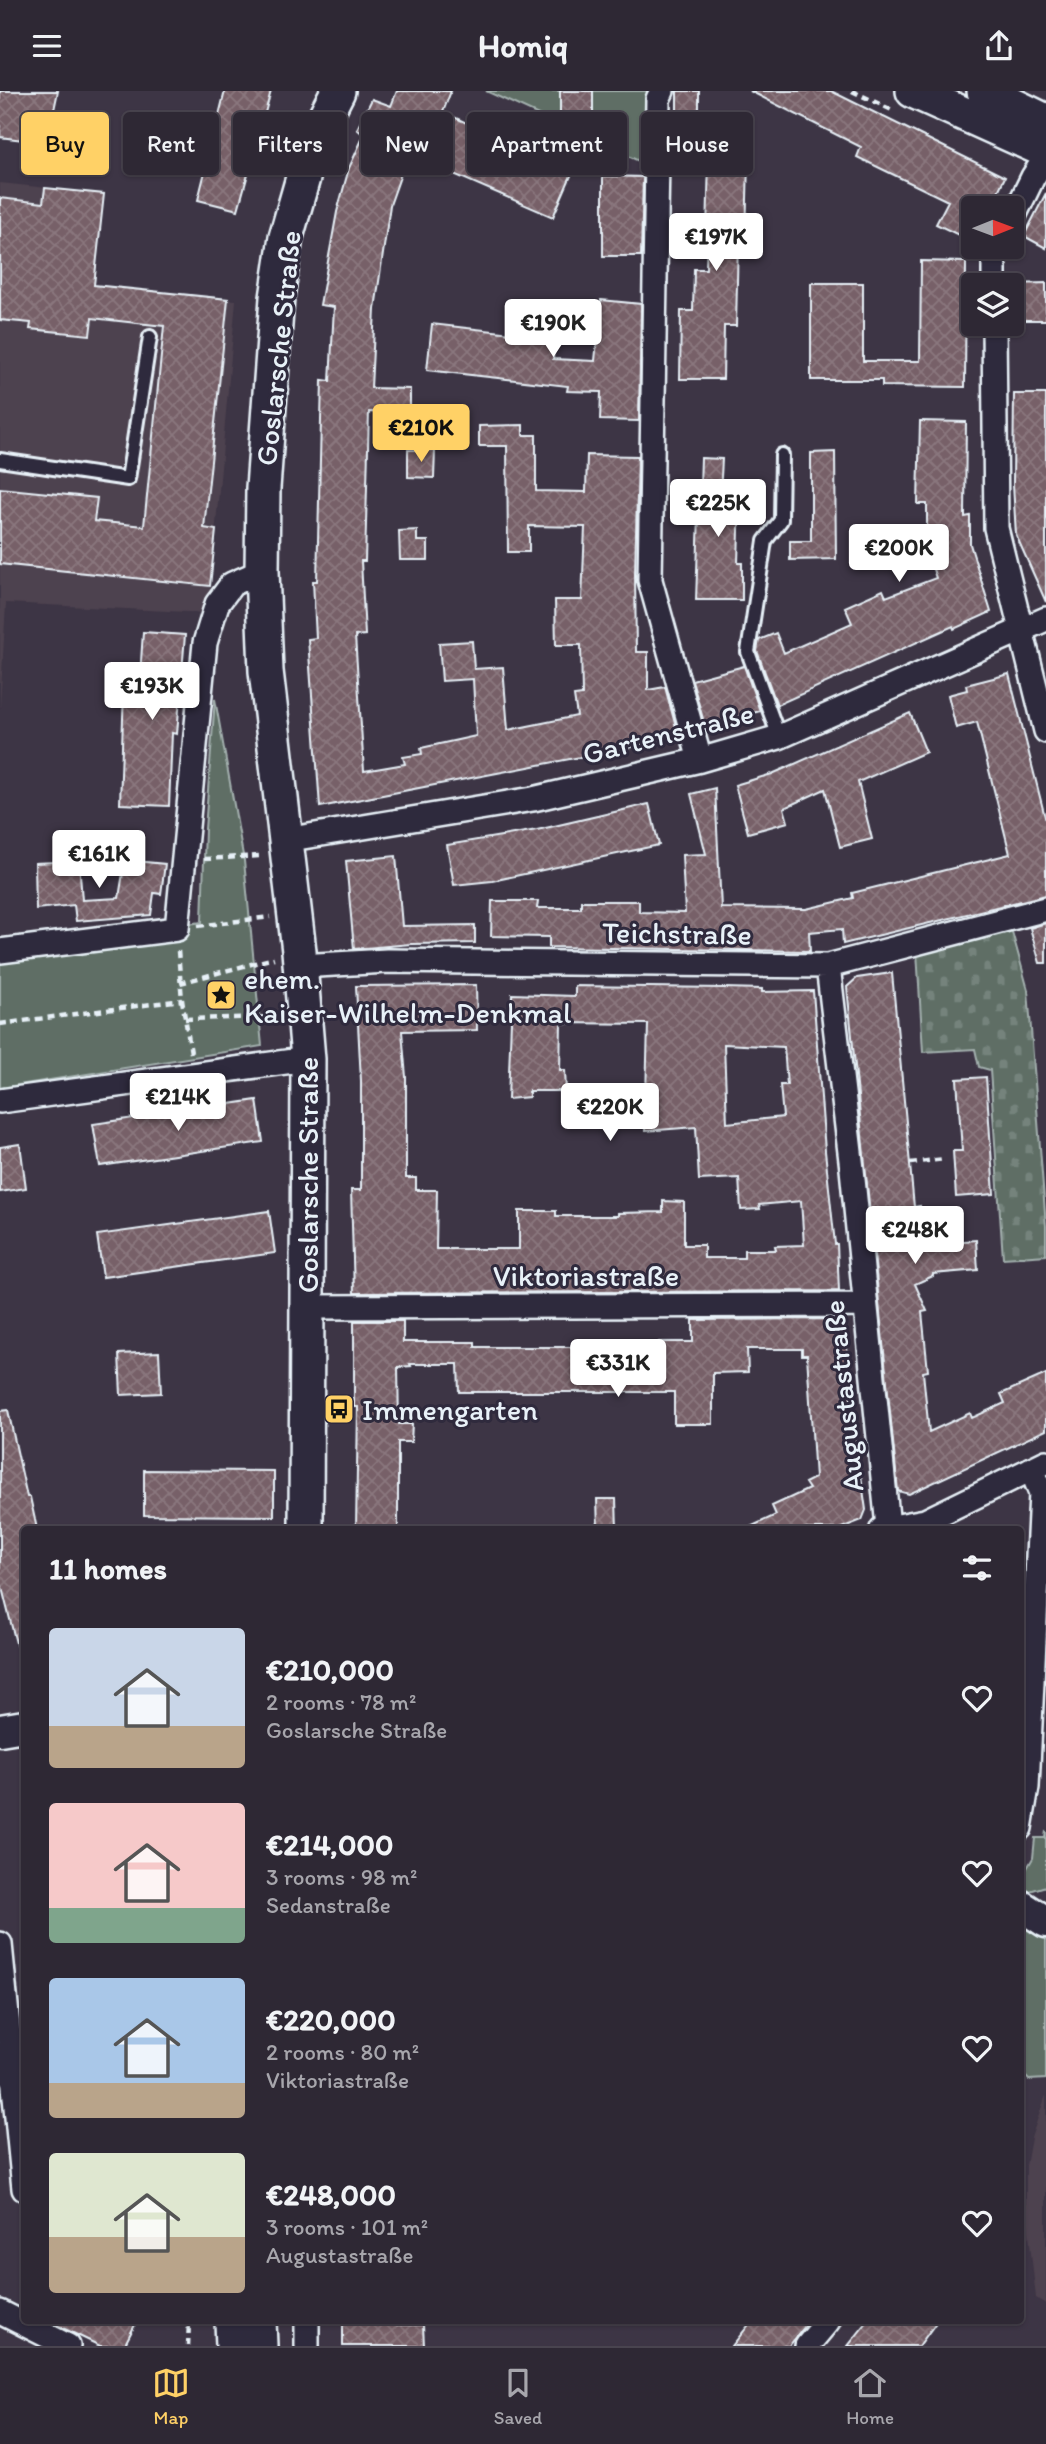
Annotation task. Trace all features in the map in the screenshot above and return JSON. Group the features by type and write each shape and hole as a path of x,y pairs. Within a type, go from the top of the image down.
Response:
{"main road":[{"name":"Goslarsche Straße","path":"306,1526 307,1059 295,914 266,671 262,571 263,488 272,360 286,237 315,136 338,91"},
{"path":"913,91 1046,151"},
{"path":"984,91 1046,121"},
{"path":"232,2324 233,2346"},
{"path":"259,2324 260,2346"}],"street":[{"path":"662,91 658,99 650,580 700,760"},
{"path":"1023,196 1046,157"},
{"path":"994,336 996,528 1046,731"},
{"path":"0,951 177,929 205,643 216,604 232,584 262,571"},
{"name":"Gartenstraße","path":"286,847 533,799 700,760 779,737 1046,619"},
{"name":"Teichstraße","path":"299,958 828,966 1046,909"},
{"name":"Augustastraße","path":"828,966 852,1169 885,1526"},
{"path":"0,1101 307,1059"},
{"name":"Viktoriastraße","path":"308,1307 865,1305"},
{"path":"896,1526 925,1521 1039,1466 1041,1493 1024,1805"},
{"path":"0,1730 21,1726"},
{"path":"1024,1898 1046,1898"},
{"path":"1024,1907 1046,1921"},
{"path":"0,1944 21,2158"},
{"path":"0,2312 21,2320"},
{"path":"307,2324 307,2346"},
{"path":"807,2346 825,2324"},
{"path":"38,2327 68,2346"}],"lane":[{"path":"0,460 128,479 150,337"},
{"path":"779,737 748,652 765,541 781,520 782,455"}],"path":[{"path":"185,860 286,847"},
{"path":"195,1075 182,1000 177,929 295,914"},
{"path":"180,983 299,958"},
{"path":"0,1024 182,1000"},
{"path":"185,1019 305,1017"},
{"path":"910,1163 945,1159"},
{"path":"188,2346 189,2324"}],"shaded area":[{"path":"0,183 104,194 89,294 236,300 208,613 6,603 0,708"},
{"path":"1046,2095 1046,2304 1036,2298 1026,2206 1026,2166 1031,2138"}],"green space":[{"path":"486,91 656,91 655,112 641,112 641,162 627,156 627,112 532,112"},
{"path":"215,699 244,861 262,1046 0,1088 0,949 202,922 205,829"},
{"path":"1011,928 1028,990 1046,1255 1003,1258 990,1070 979,1067 975,1049 923,1052 917,951"},
{"path":"1046,1831 1046,1886 1024,1893 1024,1873 1033,1858 1035,1838 1045,1838"},
{"path":"1024,1910 1046,1929 1046,2079 1029,2080 1024,2075"}],"building":[{"path":"0,91 58,91 54,112 21,112 21,140 0,137"},
{"path":"225,91 271,91 265,112 233,112 233,175 248,175 238,210 198,200 204,175 219,175 219,115"},
{"path":"397,91 451,91 443,112 366,112 372,99 391,106"},
{"path":"560,91 593,91 593,112 560,112"},
{"path":"677,91 699,91 699,112 677,112"},
{"path":"750,91 831,91 1005,177 996,196 961,196 961,236 936,224 948,201 857,157 861,147"},
{"path":"453,117 467,123 467,175 571,175 553,217 453,174"},
{"path":"361,142 361,175 401,175 390,205 375,309 371,388 410,389 410,413 369,412 365,561 361,561 365,635 355,636 364,771 405,764 403,757 422,754 421,748 476,736 473,679 442,681 439,643 472,641 474,669 503,667 508,730 577,716 574,696 582,695 581,645 556,645 555,600 582,600 585,527 529,526 529,552 508,552 507,446 479,446 479,426 523,425 523,435 536,435 536,491 586,492 587,455 638,456 636,652 648,652 648,690 665,687 679,738 320,807 308,639 316,638 313,581 317,581 322,380 330,381 334,307 320,305 337,212 349,168"},
{"path":"709,175 748,175 746,239 738,239 736,326 724,326 723,379 680,379 681,311 693,311 694,269 706,269"},
{"path":"603,176 643,177 641,256 603,256"},
{"path":"45,188 104,194 94,285 228,299 204,528 216,530 210,586 0,564 0,488 97,498 94,521 144,526 164,326 92,318 90,335 30,329 31,323 0,320 0,198 43,203"},
{"path":"1046,193 1046,248 1024,236"},
{"path":"921,261 966,262 966,273 961,273 961,336 965,336 965,387 882,386 882,380 811,380 811,283 863,283 863,361 920,361"},
{"path":"1046,283 1046,320 1024,320 1024,284"},
{"path":"601,300 641,304 639,421 600,420 601,392 567,391 568,386 427,370 432,324 555,338 553,359 595,361"},
{"path":"1014,394 1046,394 1046,602 1016,535 1013,484"},
{"path":"920,421 966,422 965,517 970,516 970,544 991,612 954,629 953,626 777,705 757,651 759,640 776,633 784,653 852,623 845,607 883,590 886,597 936,578 927,552 927,504 918,504"},
{"path":"408,450 435,450 434,478 408,477"},
{"path":"835,452 836,559 790,560 790,541 811,541 811,453"},
{"path":"701,458 722,459 720,496 740,497 738,563 742,563 742,600 696,600"},
{"path":"417,530 417,541 428,541 428,560 400,560 399,531"},
{"path":"143,632 185,635 177,734 172,733 169,806 120,804 124,690 139,691"},
{"path":"744,666 760,711 705,726 692,680"},
{"path":"1009,674 1046,821 1046,895 843,944 842,929 809,932 810,951 549,947 549,937 491,936 492,901 538,901 537,908 581,908 581,901 639,901 639,912 685,913 682,855 706,854 691,794 715,788 721,908 806,909 853,898 852,893 1010,854 977,722 956,728 948,695 967,690 966,685"},
{"path":"910,713 926,752 858,782 872,839 840,847 825,789 784,808 788,822 748,833 735,785 772,774"},
{"path":"649,804 659,845 492,881 454,885 447,845 537,830"},
{"path":"396,856 402,926 475,925 475,943 411,944 354,949 346,861"},
{"path":"125,860 165,864 161,894 154,893 151,915 76,921 74,905 36,909 35,863 79,861 82,900 119,898"},
{"path":"1046,923 1046,963 1040,963 1030,928"},
{"path":"892,973 914,1207 920,1206 924,1244 976,1240 978,1270 933,1274 915,1284 927,1311 922,1312 928,1371 923,1372 929,1432 970,1413 972,1418 1005,1403 1001,1394 1046,1374 1046,1430 909,1494 898,1491 847,987 857,978"},
{"path":"476,985 477,1030 402,1031 406,1077 406,1178 416,1178 416,1190 437,1190 436,1249 519,1249 519,1211 556,1211 556,1216 618,1216 618,1213 663,1212 663,1201 684,1202 684,1245 704,1245 704,1258 744,1258 744,1250 776,1250 775,1246 804,1245 801,1201 759,1205 760,1209 741,1210 739,1178 699,1180 696,1127 645,1131 648,1024 561,1023 560,1070 565,1070 566,1091 529,1091 529,1097 508,1099 512,994 575,996 575,986 813,991 839,1291 354,1293 351,1190 361,1190 361,1081 356,986","holes":["724,1044 784,1047 787,1085 780,1085 783,1117 727,1123"]},
{"path":"986,1077 994,1194 956,1197 953,1151 962,1151 957,1079"},
{"path":"257,1100 263,1142 100,1166 93,1124"},
{"path":"20,1144 26,1188 0,1192 0,1147"},
{"path":"269,1211 275,1253 103,1277 97,1235"},
{"path":"832,1319 846,1334 853,1421 866,1510 862,1520 847,1526 752,1526 776,1515 772,1506 809,1489 805,1483 815,1478 807,1355 802,1355 802,1349 747,1349 748,1372 713,1373 713,1424 674,1424 674,1392 459,1392 458,1364 410,1364 411,1366 398,1367 399,1424 412,1424 411,1442 398,1442 398,1526 356,1526 358,1407 354,1407 354,1321 403,1321 403,1342 475,1342 475,1347 659,1347 659,1342 693,1342 693,1320"},
{"path":"159,1352 161,1393 121,1395 119,1354"},
{"path":"8,1410 27,1497 30,1497 36,1526 21,1526 21,1650 18,1651 0,1580 0,1411"},
{"path":"144,1470 274,1471 274,1516 144,1515"},
{"path":"597,1499 616,1499 617,1526 598,1526"},
{"path":"54,2324 135,2324 124,2346 100,2346"},
{"path":"343,2324 423,2325 424,2346 343,2346"},
{"path":"750,2324 807,2324 789,2346 732,2346"},
{"path":"866,2324 935,2324 919,2346 848,2346"}],"place":[{"name":"ehem. Kaiser-Wilhelm-Denkmal","path":"221,995"},
{"name":"Immengarten","path":"339,1409"}]}
